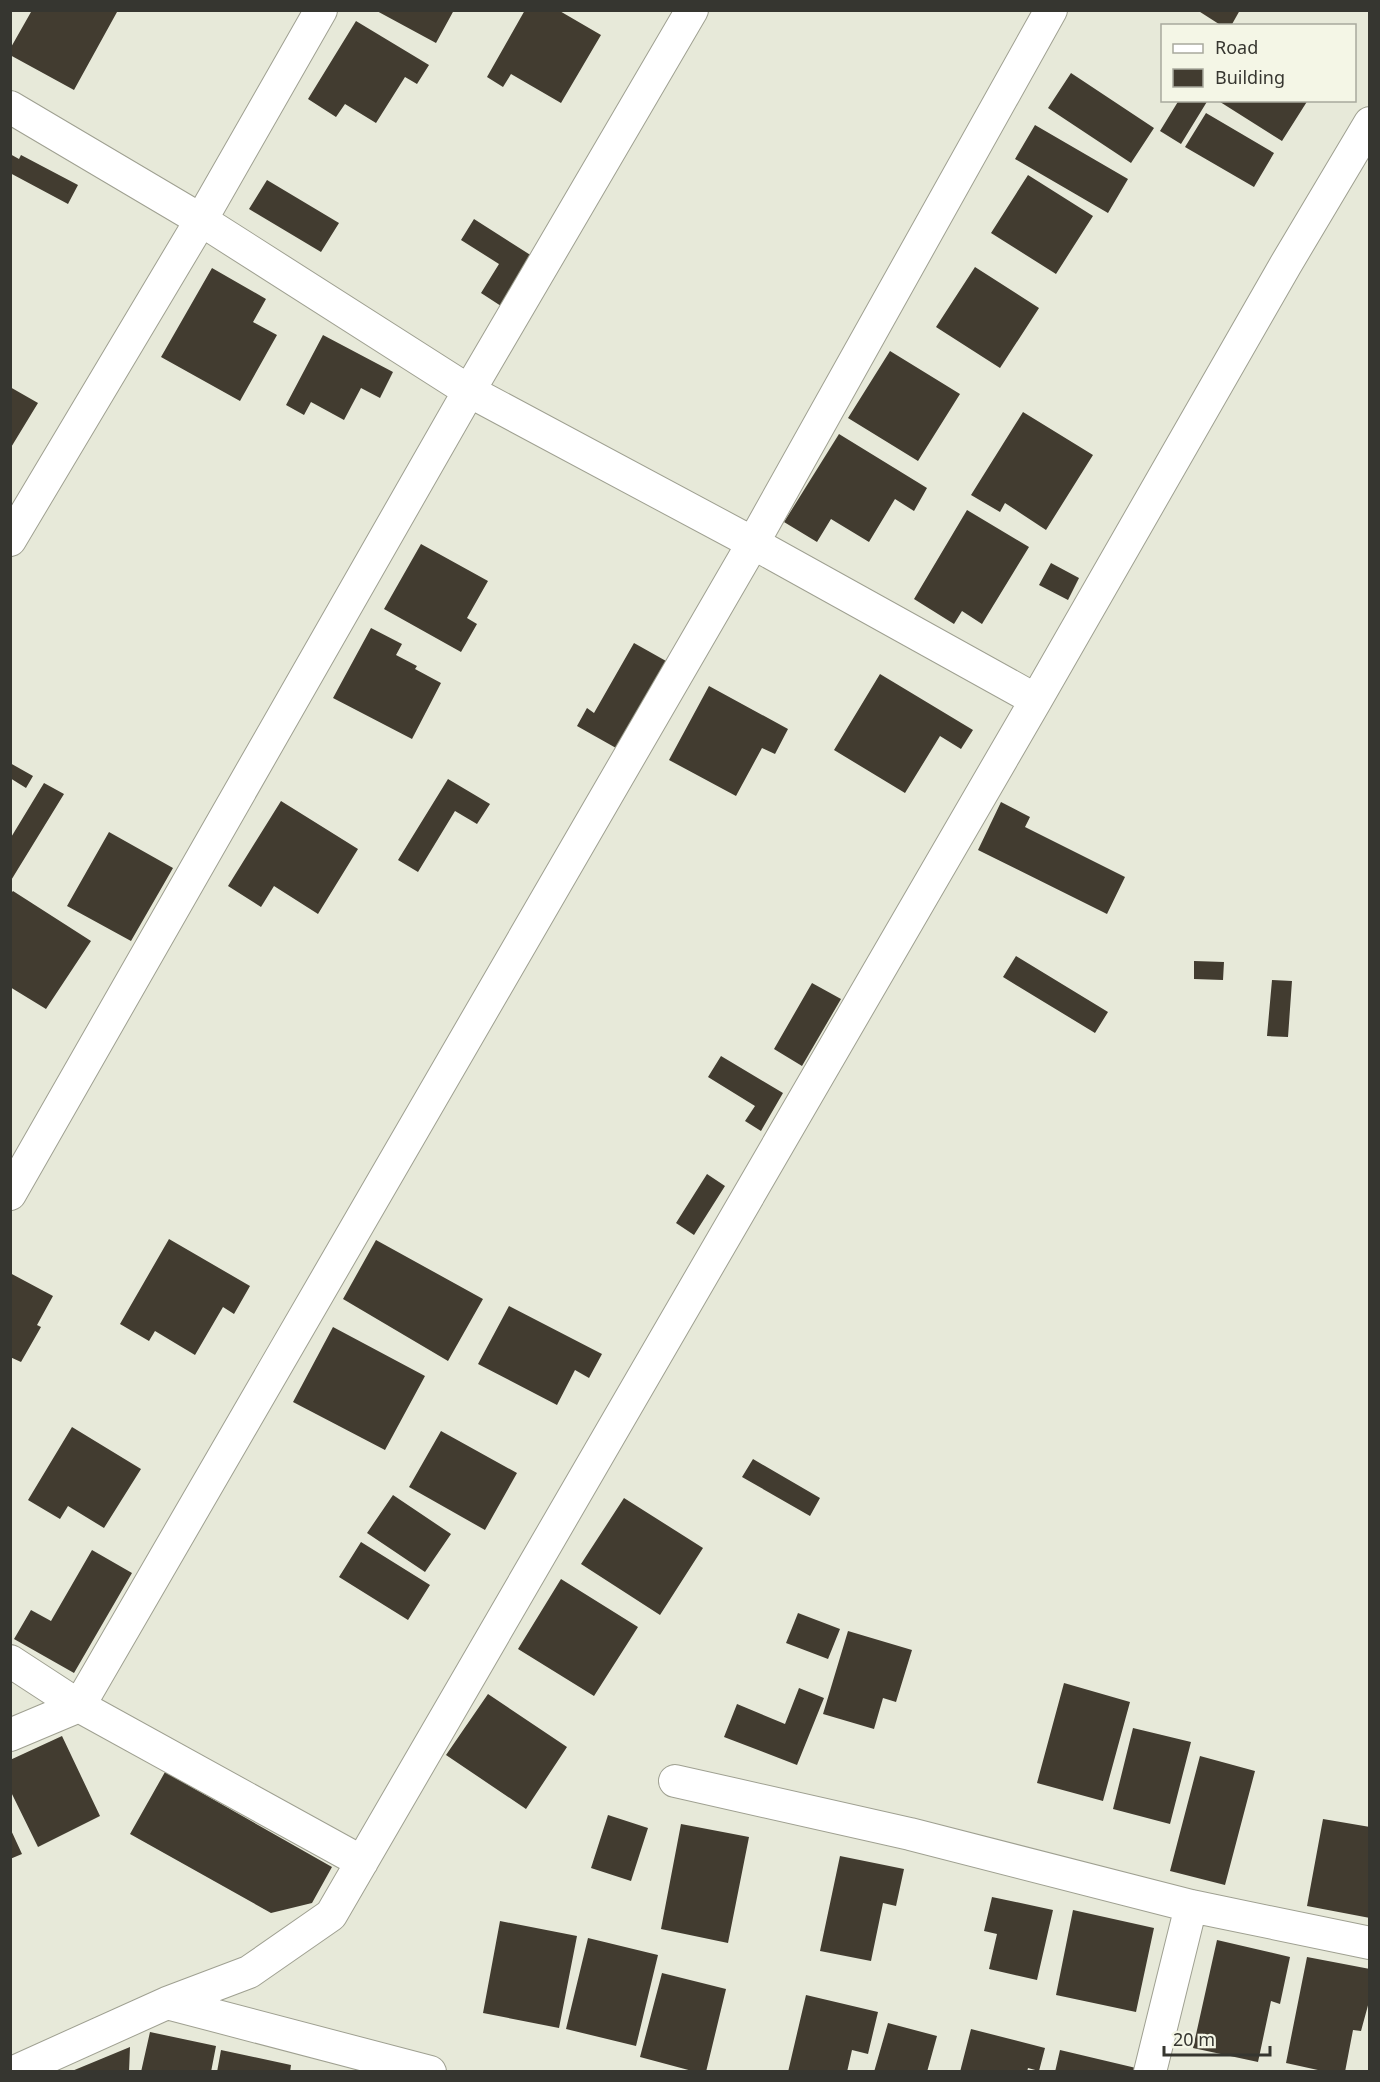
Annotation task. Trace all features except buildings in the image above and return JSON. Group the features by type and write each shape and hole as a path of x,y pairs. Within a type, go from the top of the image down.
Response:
{"street":[{"path":"10,540 201,220 321,10"},
{"path":"10,1194 470,391 692,10"},
{"path":"10,1735 79,1706 753,543 1050,10"},
{"path":"10,108 201,220 470,391 753,543 1036,700"},
{"path":"14,2072 167,2003 249,1972 331,1915 1036,700 1286,264 1370,123"},
{"path":"10,1661 79,1706 362,1862"},
{"path":"675,1781 910,1834 1191,1906 1370,1943"},
{"path":"1150,2072 1191,1906"},
{"path":"167,2003 430,2072"}]}
